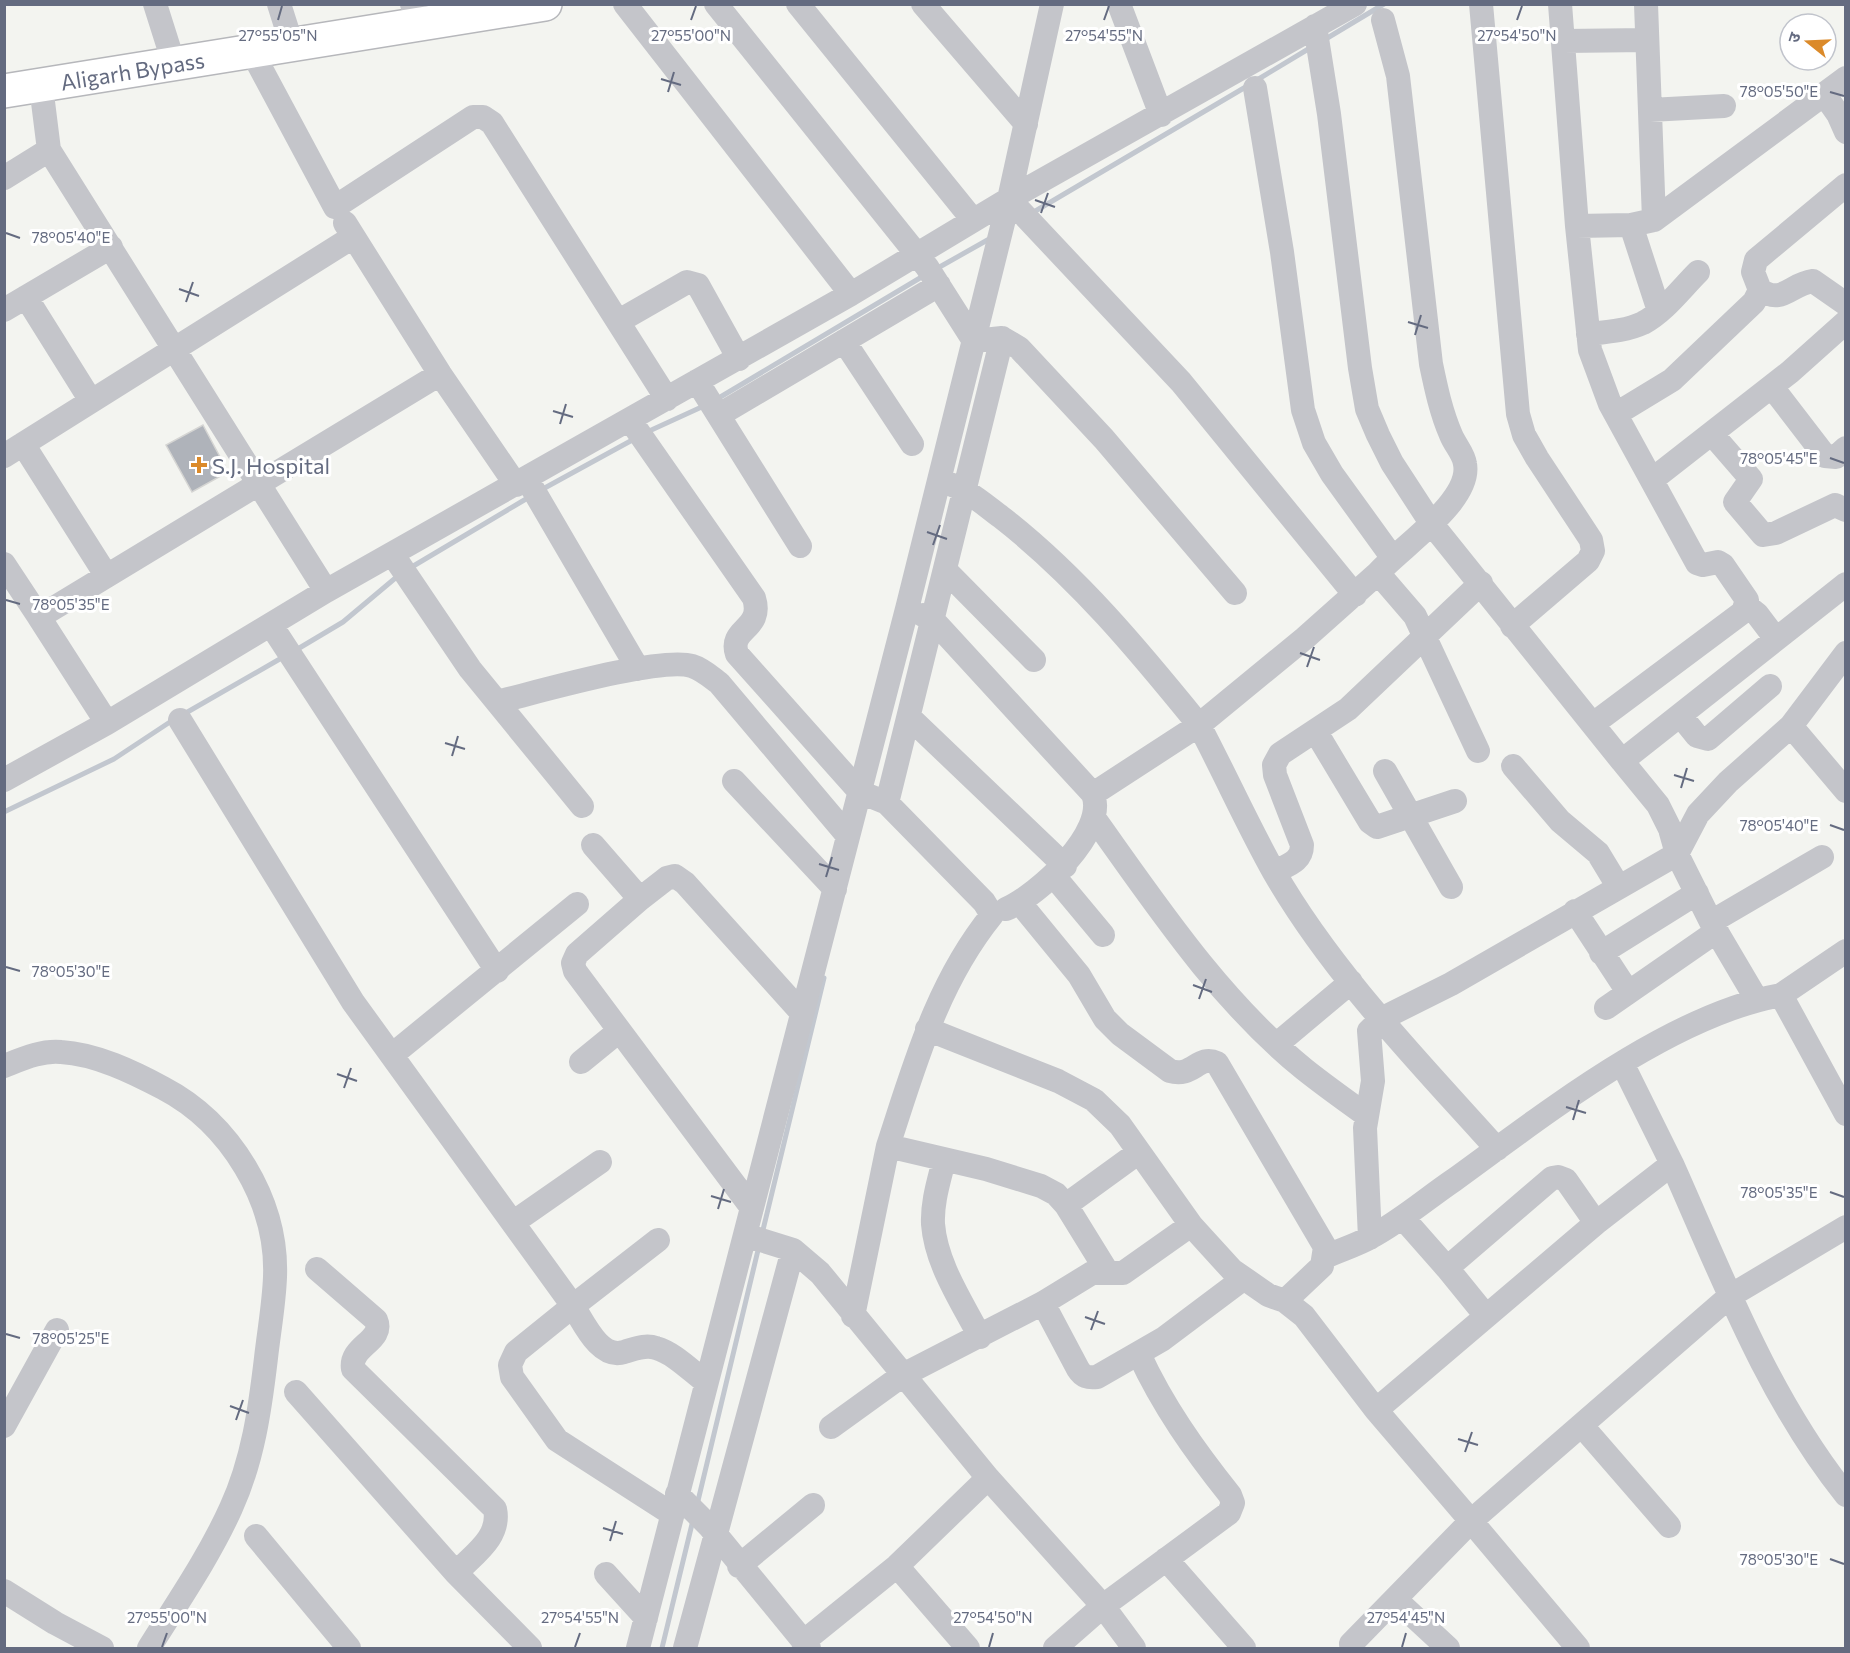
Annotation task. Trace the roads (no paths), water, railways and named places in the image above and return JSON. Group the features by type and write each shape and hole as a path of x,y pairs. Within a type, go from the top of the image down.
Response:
{"highway":[{"name":"Aligarh Bypass","path":"4,92 292,45 416,15 545,4"}],"street":[{"path":"155,4 174,64"},
{"path":"279,4 292,45"},
{"path":"625,4 851,294"},
{"path":"716,4 929,271 988,339 1019,348 1096,431 1236,593"},
{"path":"798,4 973,220"},
{"path":"923,4 1026,124"},
{"path":"876,797 908,606 952,485 1022,212 1026,124 1052,4"},
{"path":"1119,4 1161,115"},
{"path":"4,780 274,630 326,591 399,566 528,487 637,430 667,399 708,398 844,341 929,271 973,220 1022,212 1161,115 1317,38 1355,4"},
{"path":"1481,4 1518,414 1528,443 1591,540 1593,551 1588,561 1512,626"},
{"path":"1560,4 1577,226 1588,334 1597,375 1697,563 1703,566 1718,562 1723,565 1747,600 1747,606 1743,612 1593,724"},
{"path":"1646,4 1650,110 1643,223 1659,311"},
{"path":"1094,794 1199,725 1355,595 1431,523 1459,493 1466,478 1465,462 1451,436 1439,402 1431,363 1398,76 1383,20"},
{"path":"1317,38 1367,409 1392,463 1431,523 1658,805 1677,854 1714,926 1757,1000"},
{"path":"1564,41 1647,40"},
{"path":"252,52 353,237 440,374 528,487 638,669"},
{"path":"1577,226 1643,223 1845,78"},
{"path":"41,86 49,150 326,591"},
{"path":"1256,88 1282,252 1303,410 1314,443 1415,616 1478,751"},
{"path":"1824,94 1838,114 1845,132"},
{"path":"1650,110 1724,106"},
{"path":"335,207 473,117 483,117 492,123 667,399"},
{"path":"4,178 49,150"},
{"path":"1845,185 1756,260 1753,272 1760,290 1773,297 1814,281 1845,304"},
{"path":"1022,212 1181,382 1355,595"},
{"path":"106,575 14,450 353,237"},
{"path":"4,310 111,247"},
{"path":"708,398 739,359 851,294 929,271"},
{"path":"1588,334 1643,323 1659,311 1698,272"},
{"path":"619,321 687,282 693,282 698,285 739,359"},
{"path":"1616,414 1672,380 1754,302 1760,290"},
{"path":"26,297 91,401"},
{"path":"1653,479 1772,387 1845,322"},
{"path":"844,341 912,444"},
{"path":"39,617 440,374"},
{"path":"1772,387 1825,456 1836,457 1845,448"},
{"path":"708,398 800,546"},
{"path":"637,430 754,598 758,610 753,622 738,636 734,646 737,654 876,797 984,902 992,915"},
{"path":"1712,434 1751,479 1735,502 1763,535 1776,534 1835,505 1845,510"},
{"path":"752,1208 848,836 876,797 909,718 946,571 952,485"},
{"path":"952,485 1020,531 1075,582 1135,646 1199,725 1274,872 1351,982 1497,1149"},
{"path":"4,564 107,723"},
{"path":"399,566 496,702 582,806"},
{"path":"946,571 1034,660"},
{"path":"1274,872 1298,860 1302,845 1275,775 1274,765 1280,753 1316,732 1348,709 1481,583"},
{"path":"1622,761 1845,584"},
{"path":"853,1316 888,1146 927,1029 946,986 968,944 992,915 1020,903 1059,871 1094,818 1098,806 1094,794 934,621 908,606"},
{"path":"1747,606 1757,614 1776,639"},
{"path":"274,630 497,971"},
{"path":"1370,1238 1365,1146 1366,1115 1373,1081 1367,1039 1369,1031 1381,1019 1451,984 1677,854 1698,814 1728,782 1791,726 1845,653"},
{"path":"496,702 638,669 678,664 691,666 705,672 719,683 848,836"},
{"path":"1680,715 1697,736 1708,739 1770,686"},
{"path":"909,718 1059,871 1103,935"},
{"path":"180,720 353,1002 514,1222 602,1348 610,1353 620,1354 642,1346 656,1348 706,1382"},
{"path":"1791,726 1842,779"},
{"path":"1316,732 1370,822 1377,827 1455,801"},
{"path":"1513,766 1560,821 1598,853 1618,886"},
{"path":"1384,771 1451,887"},
{"path":"734,781 835,889"},
{"path":"1094,818 1197,958 1240,1007 1302,1068 1366,1115"},
{"path":"593,845 640,899"},
{"path":"1606,1008 1714,926 1822,857"},
{"path":"802,1013 685,883 675,876 667,878 640,899 577,954 573,963 575,970 619,1032 752,1208 768,1242 820,1273 988,1479 1103,1606 1134,1648"},
{"path":"1601,953 1697,893"},
{"path":"1020,903 1079,975 1105,1019 1120,1034 1170,1071 1179,1074 1188,1072 1203,1061 1217,1063 1325,1247 1322,1266 1285,1302"},
{"path":"392,1055 577,904"},
{"path":"1575,911 1628,992"},
{"path":"1325,1257 1370,1238 1403,1218 1497,1149 1622,1063 1689,1026 1757,1000 1781,995 1845,951"},
{"path":"1277,1044 1351,982"},
{"path":"1781,995 1845,1114"},
{"path":"927,1029 1058,1081 1094,1100 1120,1125 1191,1225 1243,1279 1268,1296 1285,1302 1304,1316 1376,1410 1471,1521 1567,1644"},
{"path":"581,1062 619,1032"},
{"path":"4,1066 35,1054 61,1052 92,1058 142,1077 183,1098 213,1123 243,1163 261,1197 271,1230 275,1276 260,1407 249,1461 231,1509 149,1648"},
{"path":"1622,1063 1672,1164 1730,1296 1789,1412 1845,1495"},
{"path":"888,1146 1041,1186 1056,1194 1066,1205 1108,1273"},
{"path":"1066,1205 1139,1152"},
{"path":"944,1160 935,1196 933,1225 948,1275 980,1336"},
{"path":"514,1222 600,1162"},
{"path":"1376,1410 1596,1223 1672,1164"},
{"path":"1447,1268 1552,1178 1558,1177 1566,1180 1596,1223"},
{"path":"1403,1218 1486,1316"},
{"path":"831,1427 903,1375 1043,1303 1092,1273 1123,1273 1191,1225"},
{"path":"1352,1644 1471,1521 1583,1427 1730,1296 1845,1227"},
{"path":"658,1240 516,1352 510,1365 512,1377 557,1440 694,1516 806,1645 897,1566 988,1479"},
{"path":"685,1648 706,1382 768,1242"},
{"path":"638,1648 646,1618 694,1516 768,1242"},
{"path":"317,1269 376,1320 379,1326 376,1334 356,1353 352,1362 353,1369 495,1509 498,1522 494,1534 456,1573"},
{"path":"1043,1303 1082,1375 1097,1377 1139,1354 1243,1279"},
{"path":"4,1426 57,1330"},
{"path":"1055,1648 1103,1606 1229,1513 1233,1503 1230,1495 1178,1426 1156,1390 1139,1354"},
{"path":"296,1392 456,1573 530,1648"},
{"path":"1583,1427 1669,1526"},
{"path":"739,1566 813,1505"},
{"path":"255,1536 349,1648"},
{"path":"1166,1559 1244,1648"},
{"path":"897,1566 968,1648"},
{"path":"606,1574 646,1618"},
{"path":"4,1591 55,1623 102,1648"},
{"path":"1395,1599 1448,1648"},
{"path":"55,1623 61,1648"}],"waterway":[{"path":"1324,40 1384,4"},
{"path":"1257,80 1310,48"},
{"path":"1032,213 1249,85"},
{"path":"936,269 991,238"},
{"path":"717,399 925,275"},
{"path":"647,432 706,405"},
{"path":"541,490 636,438"},
{"path":"410,568 531,496"},
{"path":"296,650 343,622 399,575"},
{"path":"184,714 285,656"},
{"path":"4,812 114,759 173,720"},
{"path":"762,1234 824,978"},
{"path":"697,1505 759,1246"},
{"path":"662,1648 693,1520"}],"place":[{"name":"S.J. Hospital","path":"199,465"}]}
